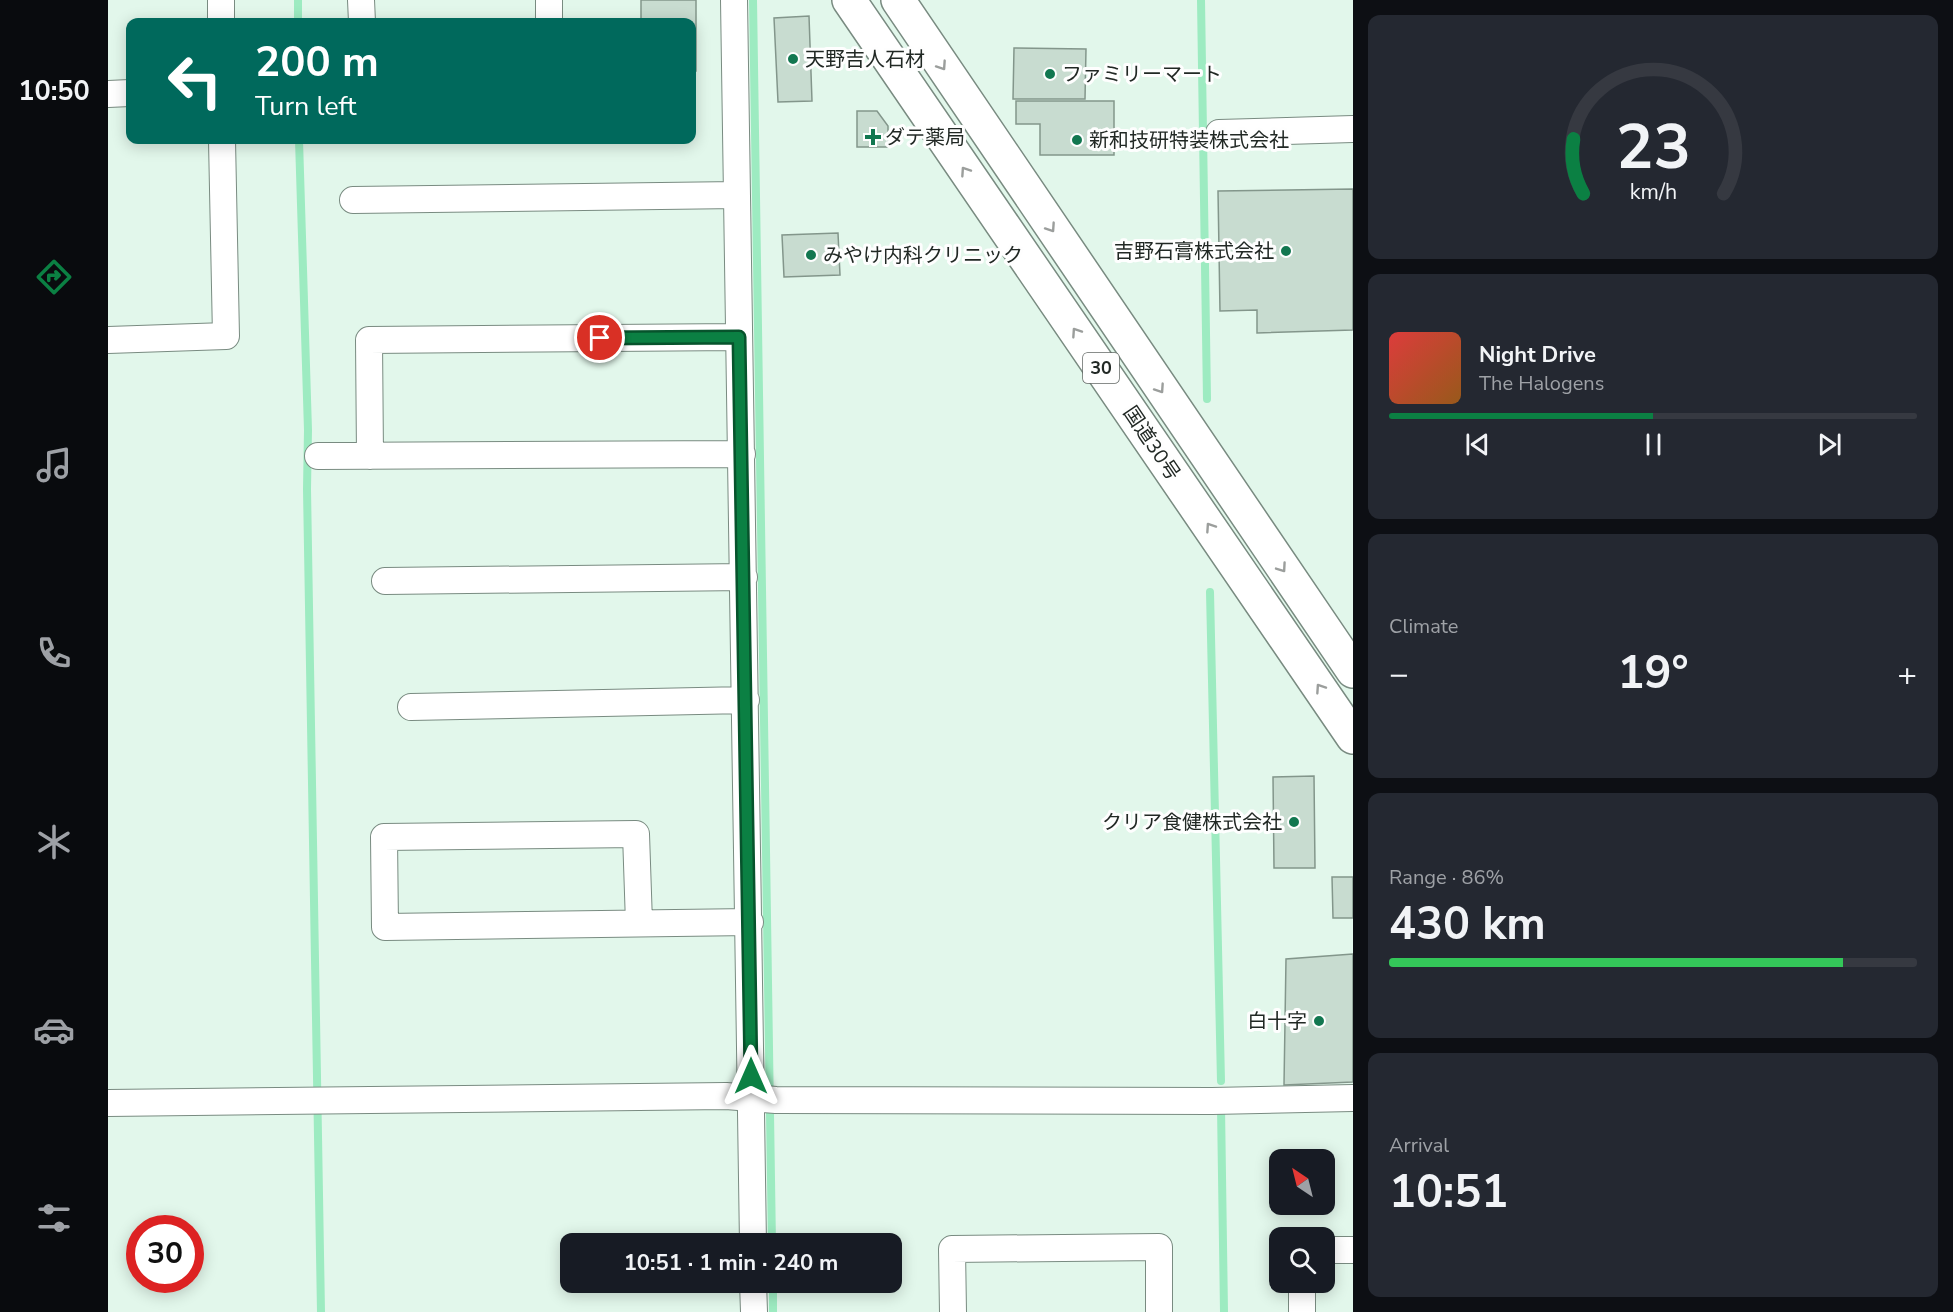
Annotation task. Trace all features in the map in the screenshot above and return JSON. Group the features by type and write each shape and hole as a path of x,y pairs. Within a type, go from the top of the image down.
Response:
{"highway":[{"name":"国道30号","path":"849,0 1353,737"},
{"name":"国道30号","path":"898,0 1353,671"}],"street":[{"path":"221,0 221,18"},
{"path":"361,0 362,18"},
{"path":"549,0 549,18"},
{"path":"734,0 750,922 764,1099 754,1233"},
{"path":"108,94 126,93"},
{"path":"1219,133 1353,129"},
{"path":"108,340 226,336 222,144"},
{"path":"352,200 737,195"},
{"path":"370,456 369,340 739,337"},
{"path":"318,456 742,454"},
{"path":"385,581 744,577"},
{"path":"411,707 746,700"},
{"path":"639,924 636,834 384,837 385,927 639,924 750,922"},
{"path":"108,1103 726,1096 764,1099 1212,1101 1353,1098"},
{"path":"953,1312 952,1249 1159,1247 1159,1312"},
{"path":"1335,1250 1353,1250"},
{"path":"753,1293 754,1312"},
{"path":"1302,1293 1302,1312"}],"building":[{"path":"641,0 696,0 696,18 641,18"},
{"name":"天野吉人石材","path":"809,16 812,101 778,102 774,18"},
{"name":"ファミリーマート","path":"1014,48 1086,49 1085,99 1013,99"},
{"name":"新和技研特装株式会社","path":"1016,101 1114,101 1114,155 1040,155 1040,124 1016,124"},
{"name":"ダテ薬局","path":"857,111 877,111 888,126 888,147 857,147"},
{"name":"吉野石膏株式会社","path":"1353,189 1353,330 1257,333 1257,310 1220,311 1218,191"},
{"name":"みやけ内科クリニック","path":"838,233 840,275 784,277 782,235"},
{"name":"クリア食健株式会社","path":"1314,776 1315,868 1274,868 1273,777"},
{"path":"1332,877 1353,877 1353,918 1333,918"},
{"name":"白十字","path":"1353,954 1353,1082 1284,1085 1286,959"}],"waterway":[{"path":"298,0 298,18"},
{"path":"753,0 772,1233"},
{"path":"1201,0 1207,399"},
{"path":"299,144 308,430 307,489 321,1312"},
{"path":"1210,592 1221,1081"},
{"path":"1221,1107 1224,1312"},
{"path":"773,1293 773,1312"}],"place":[{"name":"天野吉人石材","path":"793,59"},
{"name":"ファミリーマート","path":"1050,74"},
{"name":"ダテ薬局","path":"873,137"},
{"name":"新和技研特装株式会社","path":"1077,140"},
{"name":"吉野石膏株式会社","path":"1286,251"},
{"name":"みやけ内科クリニック","path":"811,255"},
{"name":"クリア食健株式会社","path":"1294,822"},
{"name":"白十字","path":"1319,1021"}],"route":[{"path":"600,338 739,337 751,1076"}]}
